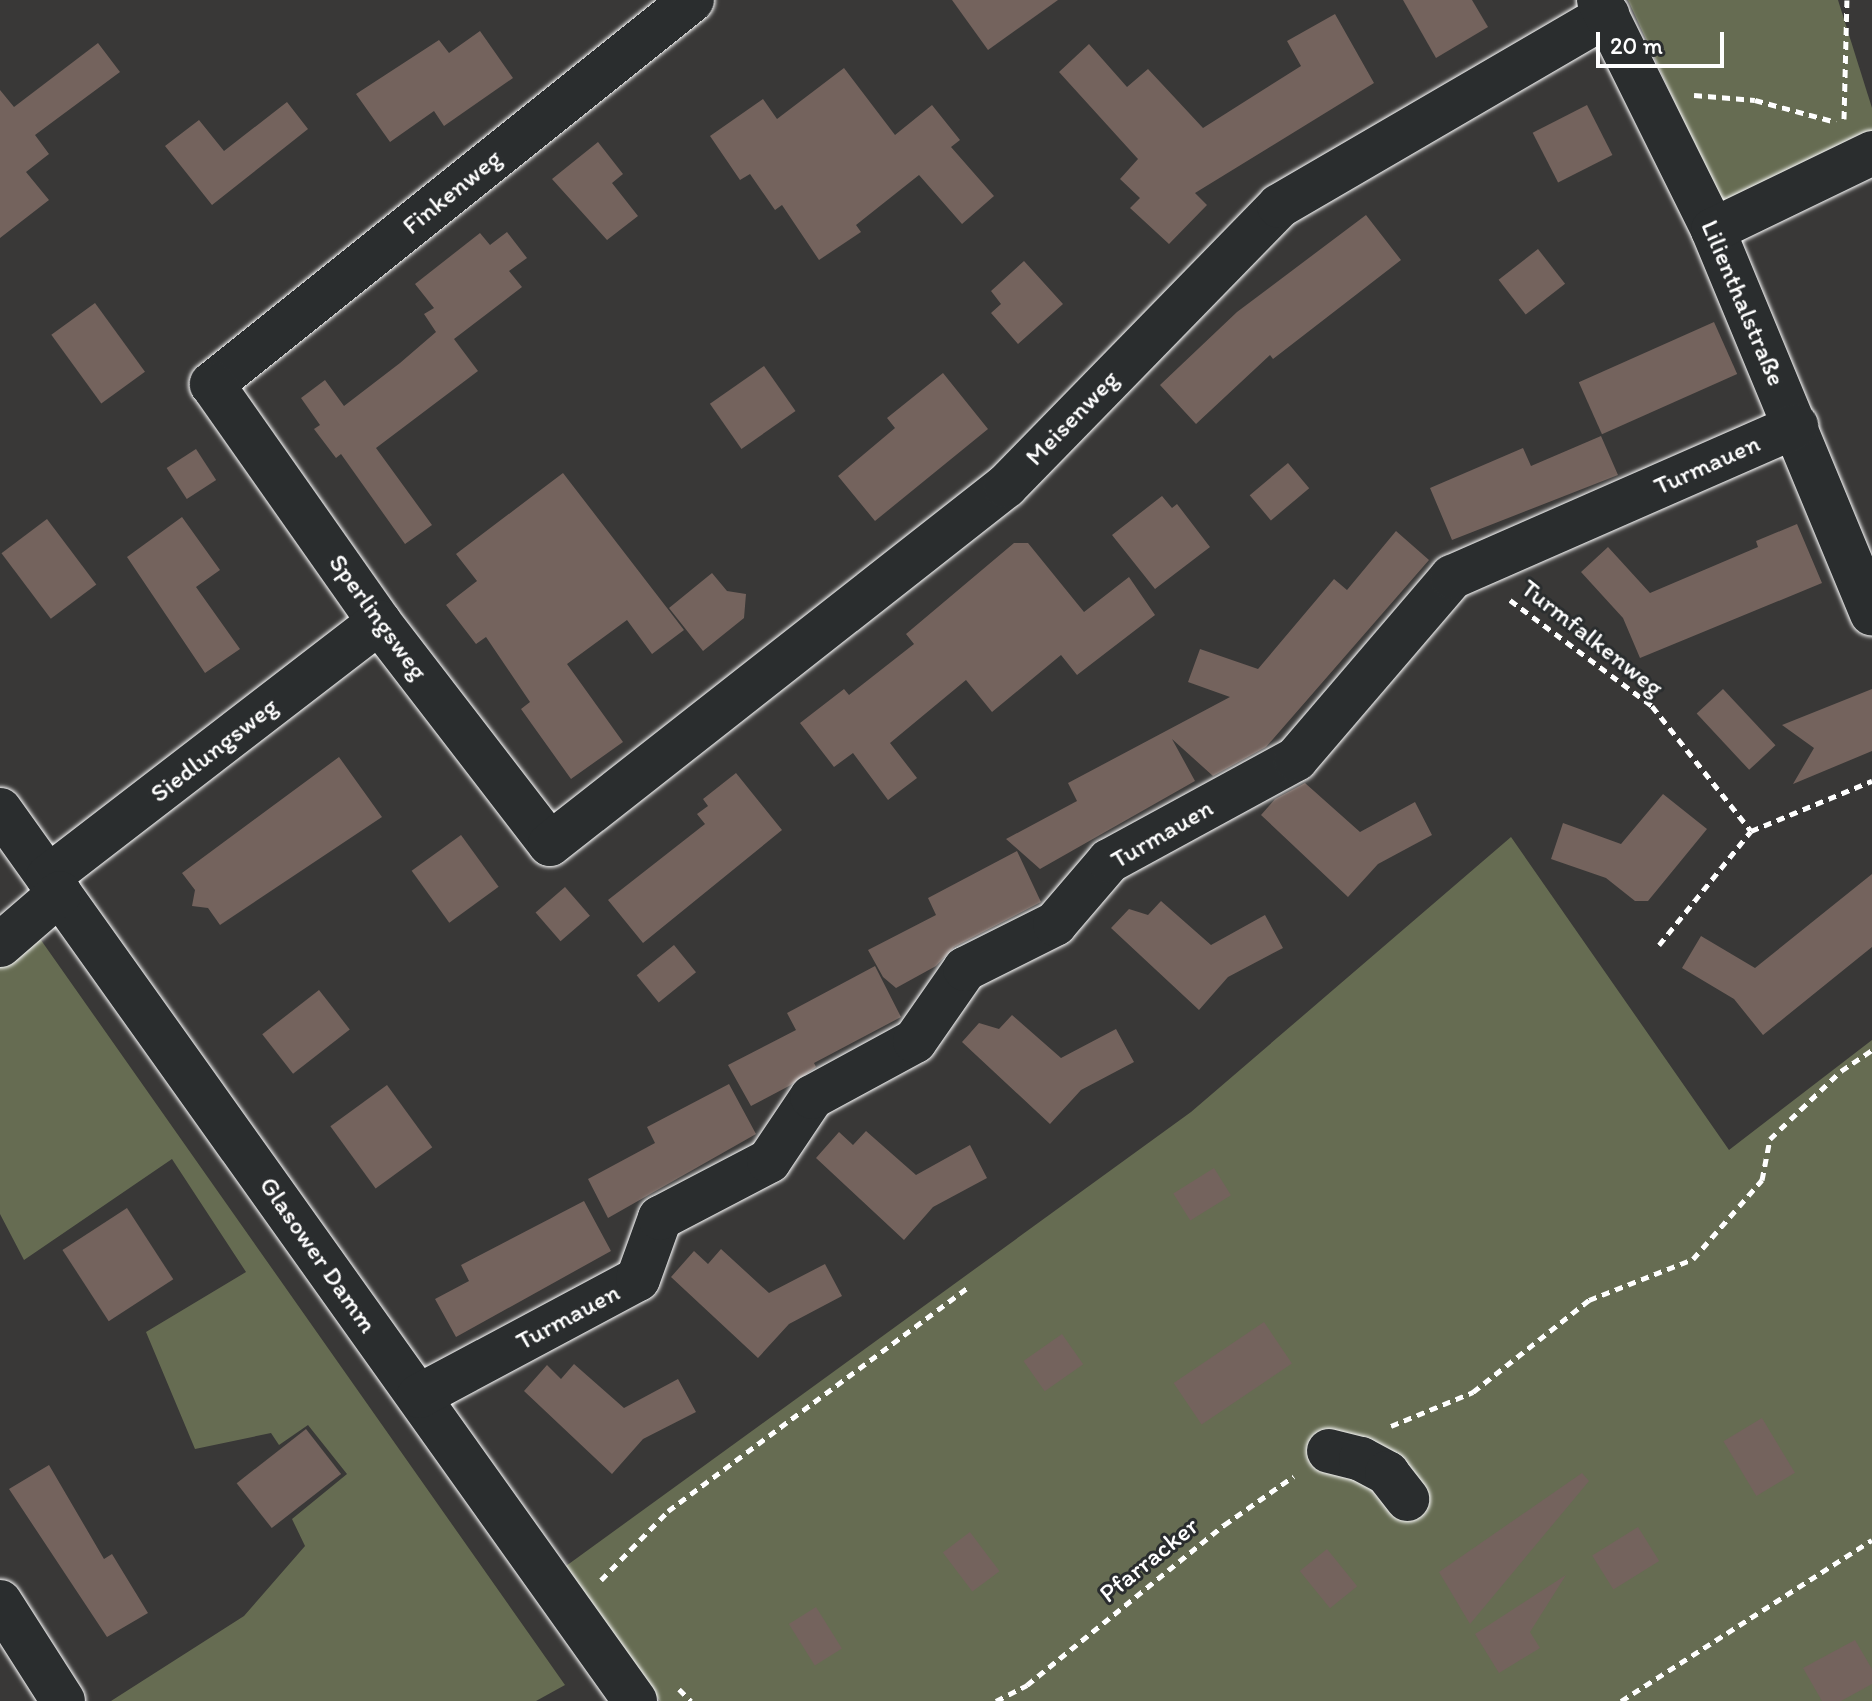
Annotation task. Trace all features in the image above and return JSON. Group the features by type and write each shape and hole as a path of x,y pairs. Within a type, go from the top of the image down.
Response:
{"street":[{"name":"Finkenweg","path":"212,384 692,0"},
{"name":"Lilienthalstraße","path":"1603,7 1713,230 1872,613"},
{"name":"Meisenweg","path":"550,844 1006,486 1279,206 1603,7"},
{"path":"1713,230 1872,153"},
{"name":"Sperlingsweg","path":"212,384 379,622 550,844"},
{"name":"Turmauen","path":"419,1396 638,1279 660,1218 769,1161 812,1097 915,1041 965,969 1055,924 1109,861 1296,759 1452,577 1796,426"},
{"name":"Siedlungsweg","path":"0,945 54,885 379,622"},
{"name":"Glasower Damm","path":"0,810 635,1701"},
{"path":"1329,1451 1361,1459 1387,1473 1407,1499"},
{"path":"0,1602 63,1701"}],"path":[{"path":"1645,90 1755,100 1844,124 1847,0"},
{"name":"Turmfalkenweg","path":"1469,569 1652,706 1751,831"},
{"path":"1659,945 1751,831 1872,781"},
{"name":"Pfarracker","path":"996,1701 1027,1685 1224,1525 1329,1451 1473,1392 1589,1300 1693,1259 1762,1180 1770,1139 1841,1071 1872,1050"},
{"path":"570,1612 668,1511 967,1288"},
{"path":"1621,1701 1872,1540"}],"green space":[{"path":"1628,0 1838,0 1872,108 1872,141 1722,206"},
{"path":"1511,837 1729,1150 1872,1040 1872,1701 660,1701 566,1566 1191,1112"},
{"path":"36,933 565,1685 536,1701 111,1701 244,1616 305,1546 292,1519 347,1474 308,1425 279,1445 271,1433 195,1449 146,1332 246,1272 172,1159 24,1260 0,1214 0,962"}],"building":[{"path":"952,0 1058,0 988,50"},
{"path":"1403,0 1472,0 1488,27 1436,58"},
{"path":"1335,14 1374,83 1195,193 1207,205 1169,244 1130,208 1140,198 1120,179 1138,159 1059,72 1089,44 1127,87 1148,69 1203,128 1301,66 1287,41"},
{"path":"480,31 513,78 444,126 434,111 390,142 356,94 439,40 449,53"},
{"path":"98,43 120,72 35,135 49,154 26,172 49,200 0,238 0,90 14,107"},
{"path":"844,68 895,135 932,105 960,140 951,147 994,196 962,224 919,175 856,225 861,232 819,260 782,205 775,210 750,174 740,180 710,136 763,99 777,119"},
{"path":"287,102 308,129 212,205 165,146 199,120 224,151"},
{"path":"1587,105 1612,155 1558,183 1533,133"},
{"path":"598,142 623,174 612,183 638,216 607,240 552,179"},
{"path":"1366,215 1401,260 1273,359 1270,355 1196,424 1160,385 1237,312"},
{"path":"507,232 527,258 509,271 522,287 454,339 478,371 376,448 432,525 405,544 341,454 336,458 314,429 320,425 301,398 325,380 344,406 400,363 436,332 424,314 434,308 415,284 480,233 490,245"},
{"path":"1538,249 1565,284 1526,314 1499,280"},
{"path":"1024,261 1063,304 1018,344 991,313 1001,304 991,291"},
{"path":"95,303 145,372 101,404 51,335"},
{"path":"1714,322 1737,374 1602,434 1579,382"},
{"path":"764,366 796,411 741,449 710,404"},
{"path":"943,373 988,429 875,521 838,476 895,428 887,418"},
{"path":"1601,436 1618,475 1452,540 1430,488 1523,448 1531,466"},
{"path":"196,449 216,480 187,499 167,468"},
{"path":"1288,463 1309,488 1271,520 1250,495"},
{"path":"563,473 684,630 652,654 627,620 567,664 623,742 571,779 521,709 530,702 486,637 476,644 446,605 477,581 456,554"},
{"path":"1162,496 1172,508 1177,504 1210,547 1155,589 1112,535"},
{"path":"182,517 220,570 196,587 240,649 205,673 127,557"},
{"path":"47,519 96,584 51,619 1,553"},
{"path":"1797,524 1822,583 1640,658 1623,618 1581,572 1608,547 1650,593 1758,547 1756,541"},
{"path":"1396,531 1429,560 1266,747 1213,776 1172,739 1195,781 1040,869 1006,839 1077,801 1068,783 1230,697 1188,682 1200,649 1258,669 1334,579 1347,590"},
{"path":"1014,543 1028,543 1084,612 1129,577 1155,615 1077,675 1061,655 992,712 966,680 890,743 917,778 888,800 853,753 834,767 800,723 844,689 849,695 914,644 906,634"},
{"path":"712,573 727,591 746,594 744,618 703,651 669,608"},
{"path":"1723,689 1776,745 1749,770 1697,714"},
{"path":"1872,689 1872,751 1793,784 1814,748 1782,725"},
{"path":"339,757 382,817 220,925 208,908 192,906 195,890 182,873"},
{"path":"736,773 782,830 643,943 608,900 705,824 697,814 708,806 703,799"},
{"path":"1305,783 1360,832 1415,802 1432,835 1378,864 1348,897 1261,815 1275,799"},
{"path":"1663,794 1707,829 1648,901 1635,901 1606,878 1551,859 1563,823 1621,844"},
{"path":"461,835 499,887 449,923 412,871"},
{"path":"1017,851 1041,902 954,947 936,966 896,988 883,977 868,950 936,915 928,898"},
{"path":"1872,874 1872,947 1763,1035 1734,999 1682,968 1701,936 1755,968"},
{"path":"565,887 590,916 560,941 536,913"},
{"path":"1161,901 1211,945 1265,915 1283,948 1228,977 1199,1010 1111,928 1129,909 1148,915"},
{"path":"674,945 696,972 659,1002 637,975"},
{"path":"875,966 901,1017 814,1063 816,1067 789,1086 751,1106 728,1065 796,1030 787,1013"},
{"path":"319,990 350,1029 293,1074 262,1034"},
{"path":"1012,1015 1061,1058 1116,1029 1134,1062 1081,1090 1050,1124 962,1042 979,1023 999,1029"},
{"path":"729,1084 756,1134 608,1218 588,1179 655,1143 647,1127"},
{"path":"387,1085 432,1147 376,1188 330,1126"},
{"path":"866,1131 916,1175 970,1145 987,1178 933,1207 904,1240 816,1158 839,1132 853,1145"},
{"path":"1214,1168 1231,1195 1190,1221 1173,1193"},
{"path":"584,1201 611,1251 456,1337 435,1299 469,1281 461,1265"},
{"path":"127,1208 173,1279 109,1321 62,1250"},
{"path":"721,1249 769,1293 825,1264 842,1296 789,1324 758,1358 671,1277 694,1251 708,1264"},
{"path":"1264,1322 1292,1363 1202,1424 1174,1383"},
{"path":"1062,1334 1083,1364 1045,1391 1023,1361"},
{"path":"574,1364 624,1408 678,1379 696,1412 643,1439 612,1474 524,1391 547,1365 561,1379"},
{"path":"1762,1418 1795,1473 1756,1496 1723,1441"},
{"path":"306,1429 341,1474 272,1528 237,1483"},
{"path":"49,1465 104,1559 112,1554 148,1613 107,1637 9,1489"},
{"path":"1582,1473 1589,1481 1470,1624 1439,1572"},
{"path":"1638,1527 1659,1561 1613,1590 1592,1556"},
{"path":"970,1532 999,1571 972,1592 943,1552"},
{"path":"1327,1549 1357,1586 1330,1608 1300,1571"},
{"path":"1566,1575 1530,1632 1540,1648 1499,1673 1475,1634"},
{"path":"816,1607 842,1649 815,1666 789,1624"},
{"path":"1855,1640 1872,1669 1872,1684 1841,1701 1822,1701 1803,1668"}]}
